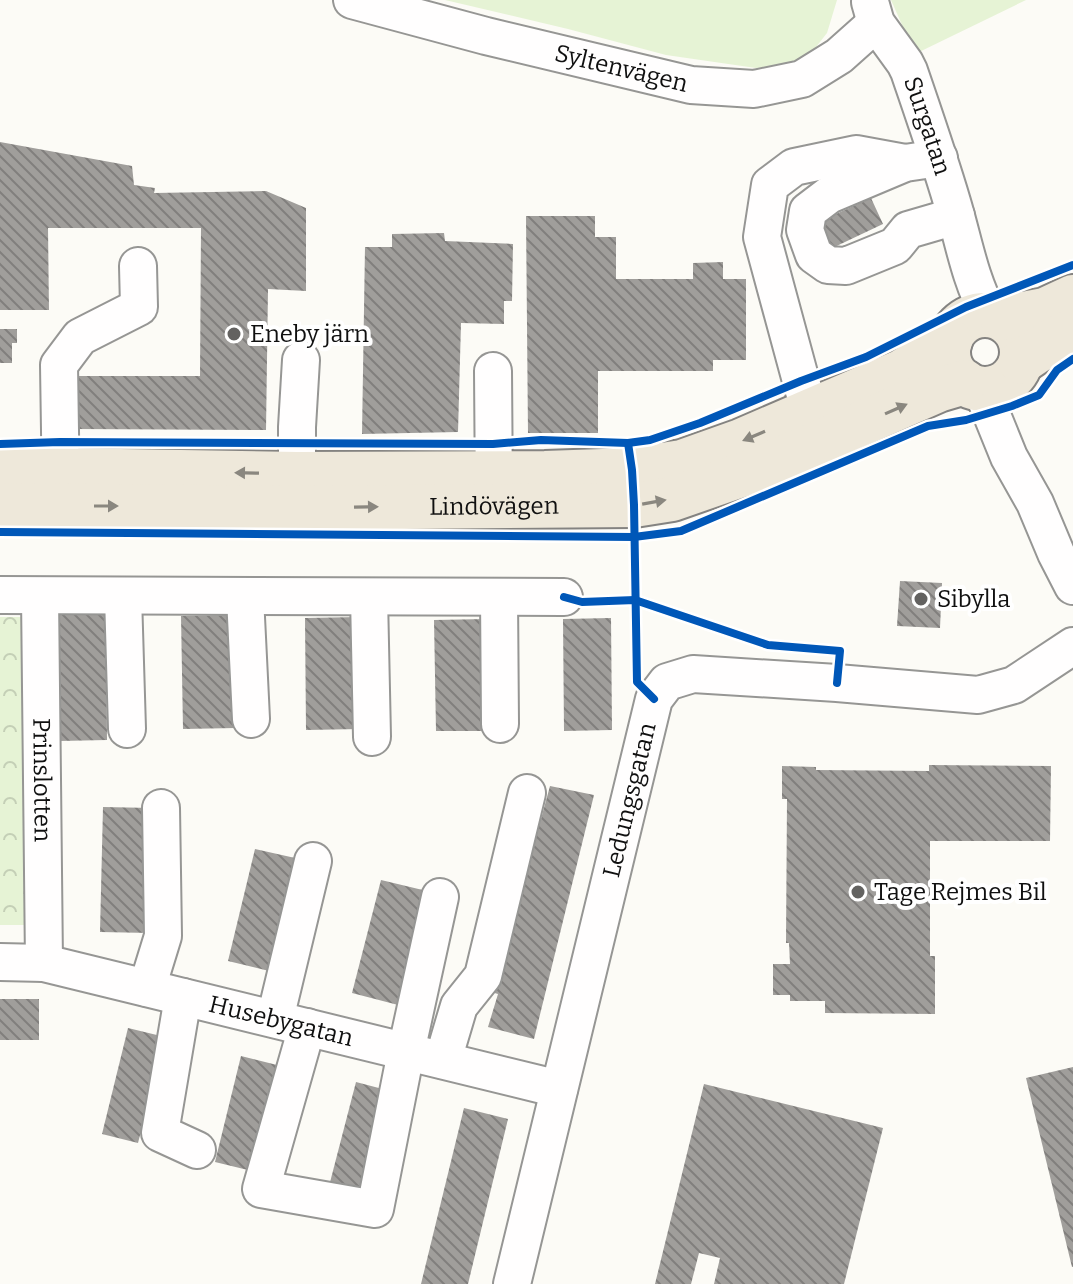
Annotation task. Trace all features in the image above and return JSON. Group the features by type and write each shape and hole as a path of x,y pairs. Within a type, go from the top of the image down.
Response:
{"main road":[{"name":"Lindövägen","path":"816,427 976,324 1045,310 1073,297"},
{"path":"976,324 1012,326 1019,337 1022,349 993,379 959,377 951,367 948,354 976,324"},
{"name":"Lindövägen","path":"0,505 61,488 297,491 494,489 682,462 741,441 816,427 938,390 993,379 1055,339 1073,331"},
{"name":"Lindövägen","path":"0,469 61,488"}],"street":[{"name":"Syltenvägen","path":"352,0 691,85 754,89 802,79 839,56 873,12"},
{"name":"Surgatan","path":"873,12 905,63 926,118 922,160 956,216 966,260 979,295 976,324"},
{"path":"816,427 762,237 770,185 794,167 856,154 922,160"},
{"path":"922,160 829,195 808,211 805,230 814,255 828,265 846,266 895,246 908,230 956,216"},
{"path":"61,488 59,365 80,337 139,307 138,266"},
{"path":"297,491 301,360"},
{"path":"493,371 494,489"},
{"path":"993,379 1009,457 1035,503 1073,586"},
{"path":"0,595 564,597"},
{"name":"Prinslotten","path":"40,596 44,963"},
{"path":"123,596 127,729"},
{"path":"245,597 251,719"},
{"path":"369,597 372,737"},
{"path":"499,597 500,724"},
{"name":"Ledungsgatan","path":"512,1284 654,699 667,682 693,674 978,695 1014,685 1073,646"},
{"path":"443,1060 459,1006 483,976 527,793"},
{"path":"147,988 163,936 161,808"},
{"path":"313,861 291,1023 261,1189 375,1209 440,897"},
{"name":"Husebygatan","path":"0,962 44,963 559,1089"},
{"path":"183,997 160,1133 197,1150"}],"green space":[{"path":"445,0 837,0 827,33 809,56 797,65 756,68 666,55"},
{"path":"891,0 1026,0 915,54"},
{"path":"0,617 23,617 31,925 0,925"}],"building":[{"path":"0,142 132,166 134,185 155,188 154,193 266,191 306,208 306,291 268,289 266,430 75,429 75,376 200,376 201,228 48,228 49,310 0,310"},
{"path":"871,198 883,224 826,251 814,224"},
{"path":"526,216 595,216 595,237 616,237 616,279 693,279 693,263 723,262 723,279 746,279 746,360 713,360 713,371 598,371 598,433 528,433"},
{"path":"444,233 445,241 513,244 512,301 504,301 504,324 461,323 458,432 362,434 365,247 392,247 392,234"},
{"path":"0,329 17,329 17,343 12,343 12,363 0,363"},
{"path":"900,581 942,583 940,628 897,626"},
{"path":"106,614 107,740 60,741 58,615"},
{"path":"234,615 236,728 183,729 181,616"},
{"path":"359,617 360,729 306,730 305,618"},
{"path":"611,618 612,730 564,731 563,619"},
{"path":"487,619 489,731 436,731 434,620"},
{"name":"Tage Rejmes Bil","path":"929,765 1051,766 1050,841 930,841 930,956 935,956 935,1014 825,1013 825,1001 790,1001 790,995 773,995 773,964 790,964 789,943 786,943 787,799 782,799 782,766 816,767 816,770 929,771"},
{"path":"550,786 594,795 534,1039 488,1027 498,994 491,992 500,981 510,940 503,936 508,927 514,927 524,887 519,884 522,872 527,873 537,833 533,832 536,818 541,819"},
{"path":"103,807 153,808 150,933 100,932"},
{"path":"255,849 304,860 277,973 228,961"},
{"path":"381,880 431,892 402,1006 352,993"},
{"path":"0,999 39,999 39,1040 0,1040"},
{"path":"128,1028 165,1037 138,1143 102,1134"},
{"path":"241,1056 277,1065 252,1171 215,1162"},
{"path":"1073,1067 1073,1267 1072,1267 1026,1078"},
{"path":"356,1082 394,1092 366,1200 328,1190"},
{"path":"704,1084 883,1128 844,1284 714,1284 720,1258 699,1253 691,1284 655,1284"},
{"path":"464,1108 508,1119 468,1284 421,1284"}],"cycle path":[{"path":"0,444 493,444 541,440 628,443 650,440 866,357 966,307 1073,265"},
{"path":"0,532 634,537 681,531 928,426 966,420 1039,395 1057,370 1073,359"},
{"path":"628,443 634,505 637,682 654,699"},
{"path":"564,597 582,602 635,600 768,645 840,651 837,683"}],"place":[{"name":"Eneby järn","path":"234,334"},
{"name":"Sibylla","path":"921,599"},
{"name":"Tage Rejmes Bil","path":"858,892"}]}
